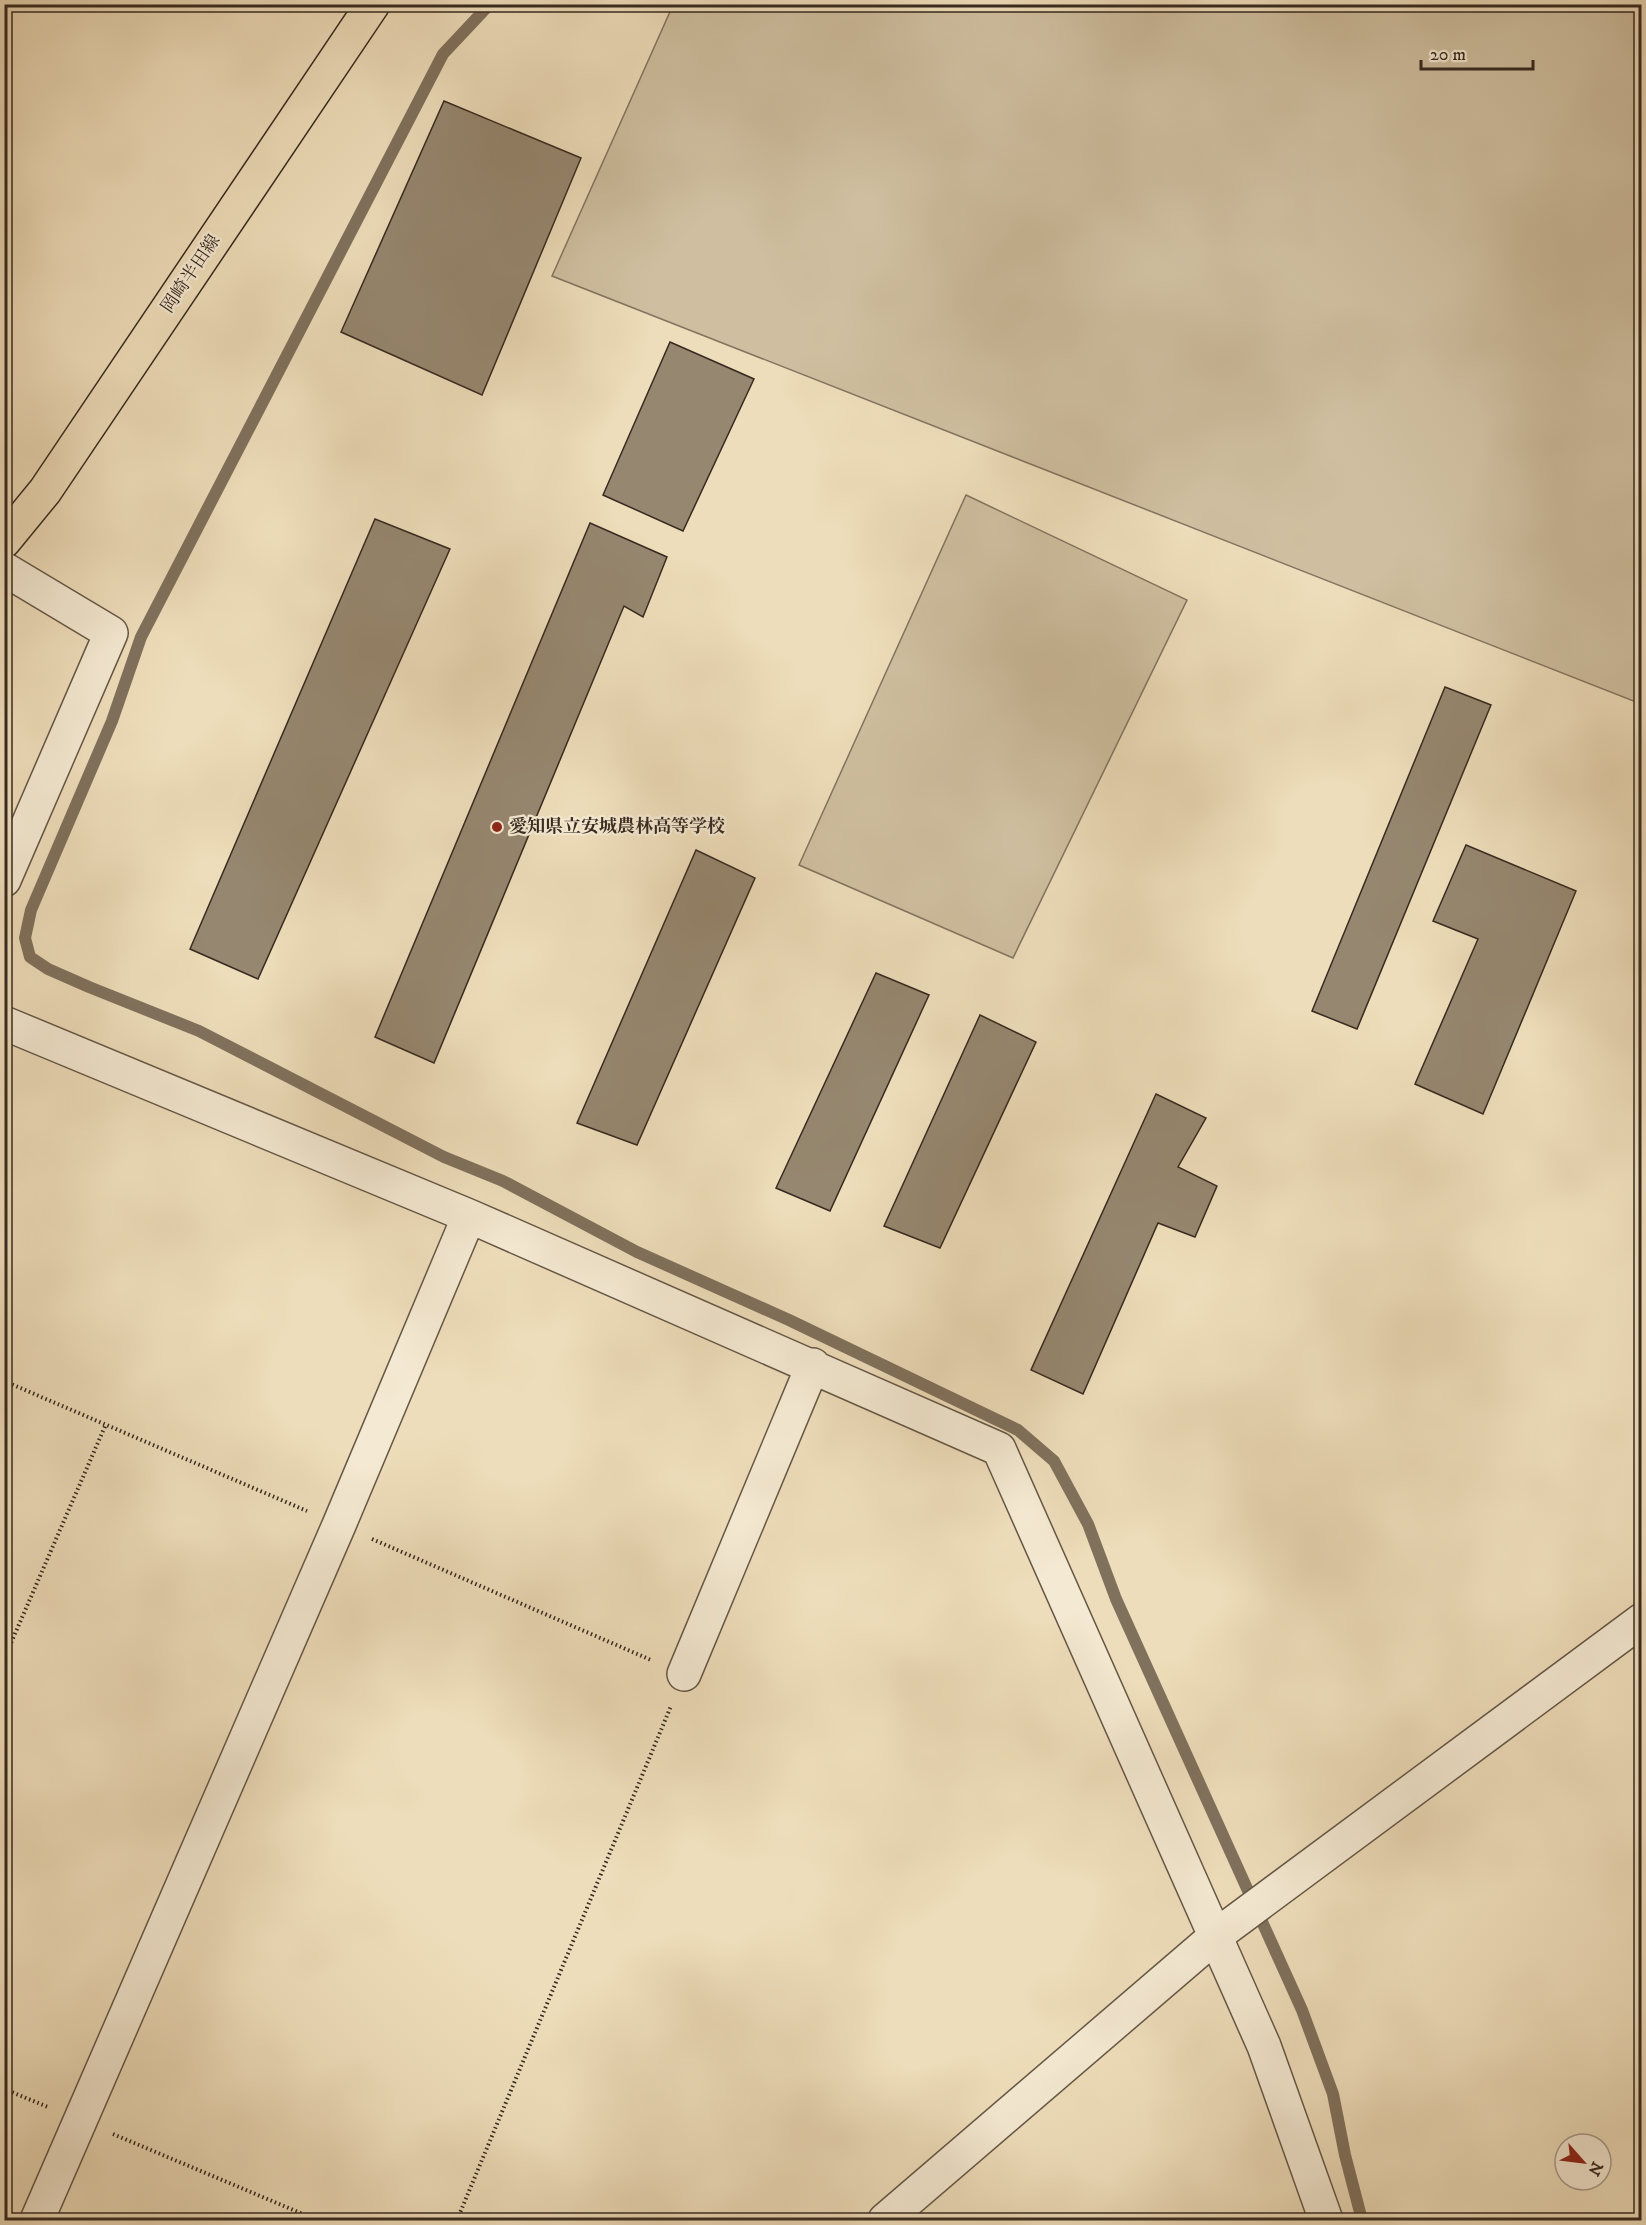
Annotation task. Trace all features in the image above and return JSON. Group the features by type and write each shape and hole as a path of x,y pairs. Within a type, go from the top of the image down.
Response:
{"main road":[{"name":"岡崎半田線","path":"4,540 45,491 373,4"}],"street":[{"path":"4,568 111,633 4,879"},
{"path":"4,1023 469,1216 813,1365 999,1449 1217,1935 1264,2046 1326,2220"},
{"path":"37,2220 469,1216"},
{"path":"684,1674 813,1365"},
{"path":"885,2220 1217,1935 1641,1620"}],"path":[{"path":"4,1659 106,1424"},
{"path":"457,2220 684,1674"},
{"path":"4,2089 317,2220"}],"shaded area":[{"path":"673,5 1637,5 1642,44 1641,704 552,276"},
{"path":"966,495 1187,600 1013,958 799,865"}],"building":[{"path":"444,101 581,158 482,395 341,332"},
{"path":"670,342 754,379 683,531 603,495"},
{"path":"375,519 450,549 258,979 190,949"},
{"name":"愛知県立安城農林高等学校","path":"590,523 667,557 643,617 624,606 434,1063 375,1037"},
{"path":"1445,687 1491,705 1357,1029 1312,1011"},
{"path":"1466,845 1576,891 1483,1114 1415,1084 1478,939 1433,921"},
{"path":"696,850 755,878 637,1145 577,1123"},
{"path":"876,973 929,995 830,1211 776,1188"},
{"path":"980,1015 1036,1042 940,1248 884,1226"},
{"path":"1156,1094 1206,1118 1178,1167 1217,1186 1195,1237 1158,1223 1083,1394 1031,1370"}],"waterway":[{"path":"490,4 443,54 141,637 112,721 31,910 25,938 30,957 48,969 89,987 199,1031 444,1157 503,1181 637,1252 789,1320 1018,1430 1054,1461 1088,1524 1116,1599 1302,2010 1333,2094 1345,2155 1362,2220"}],"place":[{"name":"愛知県立安城農林高等学校","path":"497,827"}]}
